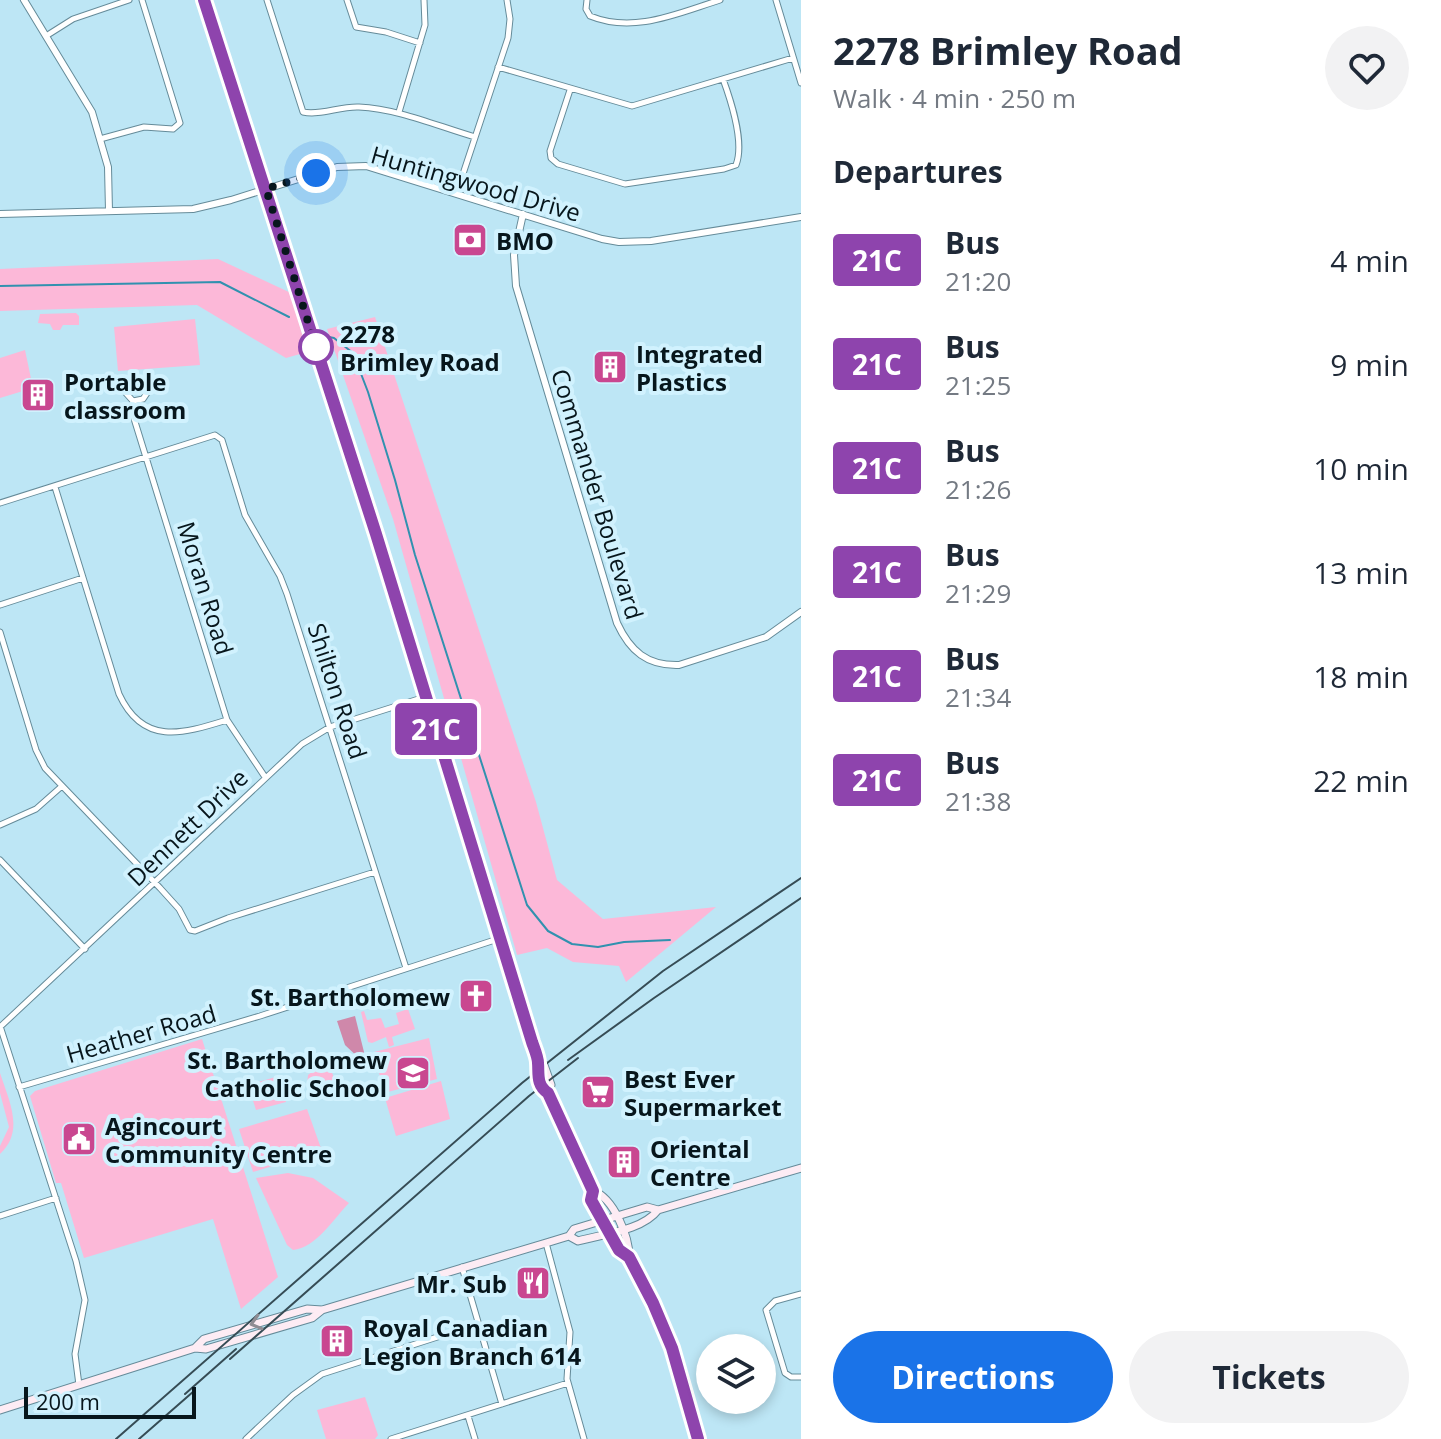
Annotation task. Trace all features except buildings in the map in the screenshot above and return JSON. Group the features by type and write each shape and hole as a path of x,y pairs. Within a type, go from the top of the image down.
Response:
{"main road":[{"path":"204,0 376,534 539,1064 536,1072 593,1191 591,1200 619,1250 629,1257 653,1303 672,1348 698,1439"},
{"path":"0,1410 195,1348 206,1349 312,1318 322,1310 569,1236 574,1229 647,1207 658,1210 801,1168"},
{"path":"593,1191 601,1194 617,1217 629,1246 629,1257"},
{"path":"569,1236 578,1241 622,1229 651,1219 658,1210"}],"street":[{"path":"24,0 88,105 108,167 109,211"},
{"path":"46,36 73,19 129,0"},
{"path":"100,139 144,127 173,129 180,123 142,0"},
{"path":"267,0 303,112 309,114 355,106 399,112 475,137"},
{"path":"347,0 356,27 386,32 420,43"},
{"path":"399,112 427,14 424,0"},
{"path":"457,192 509,28 507,0"},
{"path":"587,0 586,9 590,16 628,24 644,23 720,0"},
{"path":"776,0 801,83"},
{"path":"498,67 632,106 793,58"},
{"path":"570,90 550,151 551,158 558,164 615,182 639,183 736,165 739,157 733,108 723,79"},
{"name":"Huntingwood Drive","path":"0,214 193,209 337,167 366,166 619,242 651,241 801,217"},
{"name":"Commander Boulevard","path":"523,214 514,255 516,286 625,641 647,660 679,665 766,637 801,612"},
{"name":"Moran Road","path":"137,378 146,384 147,393 140,401 133,401 127,397 124,388 127,382 137,378"},
{"name":"Moran Road","path":"133,401 132,412 227,720 266,777"},
{"name":"Shilton Road","path":"146,458 215,435 222,440 245,515 280,576 406,968"},
{"path":"0,503 146,458"},
{"path":"55,487 119,694 136,719 158,731 177,733 227,720"},
{"path":"0,605 83,578"},
{"path":"0,632 36,750 45,768 155,882 179,909 188,928 195,931 375,872"},
{"name":"Dennett Drive","path":"0,1027 302,744 330,727 425,697"},
{"path":"0,825 36,809 62,786"},
{"path":"0,860 85,949"},
{"name":"Heather Road","path":"19,1087 265,1015 501,938"},
{"path":"0,1027 76,1261 85,1300 75,1354 79,1385"},
{"path":"0,1216 56,1198"},
{"path":"546,1243 570,1332 568,1383 584,1439"},
{"path":"462,1267 502,1404"},
{"path":"801,1294 775,1301 766,1310 785,1373 791,1377 801,1377"},
{"path":"246,1439 293,1395 322,1374 478,1324"},
{"path":"391,1439 568,1383"},
{"path":"468,1416 475,1439"}],"shaded area":[{"path":"218,259 291,293 307,352 286,358 197,305 0,311 0,269"},
{"path":"76,313 79,325 63,325 60,330 53,330 50,324 38,323 40,314"},
{"path":"375,317 536,802 557,880 603,919 716,907 626,982 619,966 573,962 547,948 517,955 393,519 327,329"},
{"path":"195,319 200,365 118,371 114,327"},
{"path":"25,350 33,388 0,398 0,358"},
{"path":"408,1009 415,1029 392,1037 394,1045 389,1047 386,1037 368,1042 361,1012 364,1011 367,1020 381,1018 385,1028 399,1024 396,1013"},
{"path":"355,1016 364,1052 363,1062 345,1045 337,1021"},
{"path":"429,1038 437,1079 384,1093 374,1052"},
{"path":"202,1039 278,1277 241,1309 213,1219 84,1258 61,1183 56,1183 30,1096 35,1091"},
{"path":"321,1065 329,1065 336,1083 328,1095 318,1095 307,1086 308,1075"},
{"path":"0,1073 11,1105 13,1126 8,1145 0,1154 0,1146 9,1127 0,1093"},
{"path":"279,1076 286,1102 256,1110 248,1085"},
{"path":"441,1081 450,1119 396,1136 385,1098"},
{"path":"307,1109 322,1151 253,1172 239,1129"},
{"path":"288,1173 313,1178 349,1203 317,1238 293,1250 287,1245 256,1178"},
{"path":"365,1397 378,1435 375,1439 326,1439 317,1410"}],"waterway":[{"path":"0,286 220,282 289,317"},
{"path":"329,337 353,353 368,392 415,555 527,905 548,931 572,944 598,947 624,942 670,940"}],"railway":[{"path":"116,1439 522,1083 663,971 801,878"},
{"path":"568,1060 801,898"},
{"path":"230,1359 529,1096 578,1058"},
{"path":"185,1394 236,1349"},
{"path":"139,1439 194,1391"}],"bus line":[{"name":"21C","path":"204,0 376,534 503,944 539,1064 536,1072 593,1191 591,1200 619,1250 629,1257 653,1303 672,1348 698,1439"}],"place":[{"name":"BMO","path":"470,240"},
{"name":"2278 Brimley Road","path":"316,347"},
{"name":"Integrated Plastics","path":"610,367"},
{"name":"Portable classroom","path":"38,395"},
{"name":"St. Bartholomew","path":"476,996"},
{"name":"St. Bartholomew Catholic School","path":"413,1073"},
{"name":"Best Ever Supermarket","path":"598,1092"},
{"name":"Agincourt Community Centre","path":"79,1139"},
{"name":"Oriental Centre","path":"624,1162"},
{"name":"Mr. Sub","path":"533,1283"},
{"name":"Royal Canadian Legion Branch 614","path":"337,1341"}],"route":[{"path":"316,173 266,189 316,347"}]}
